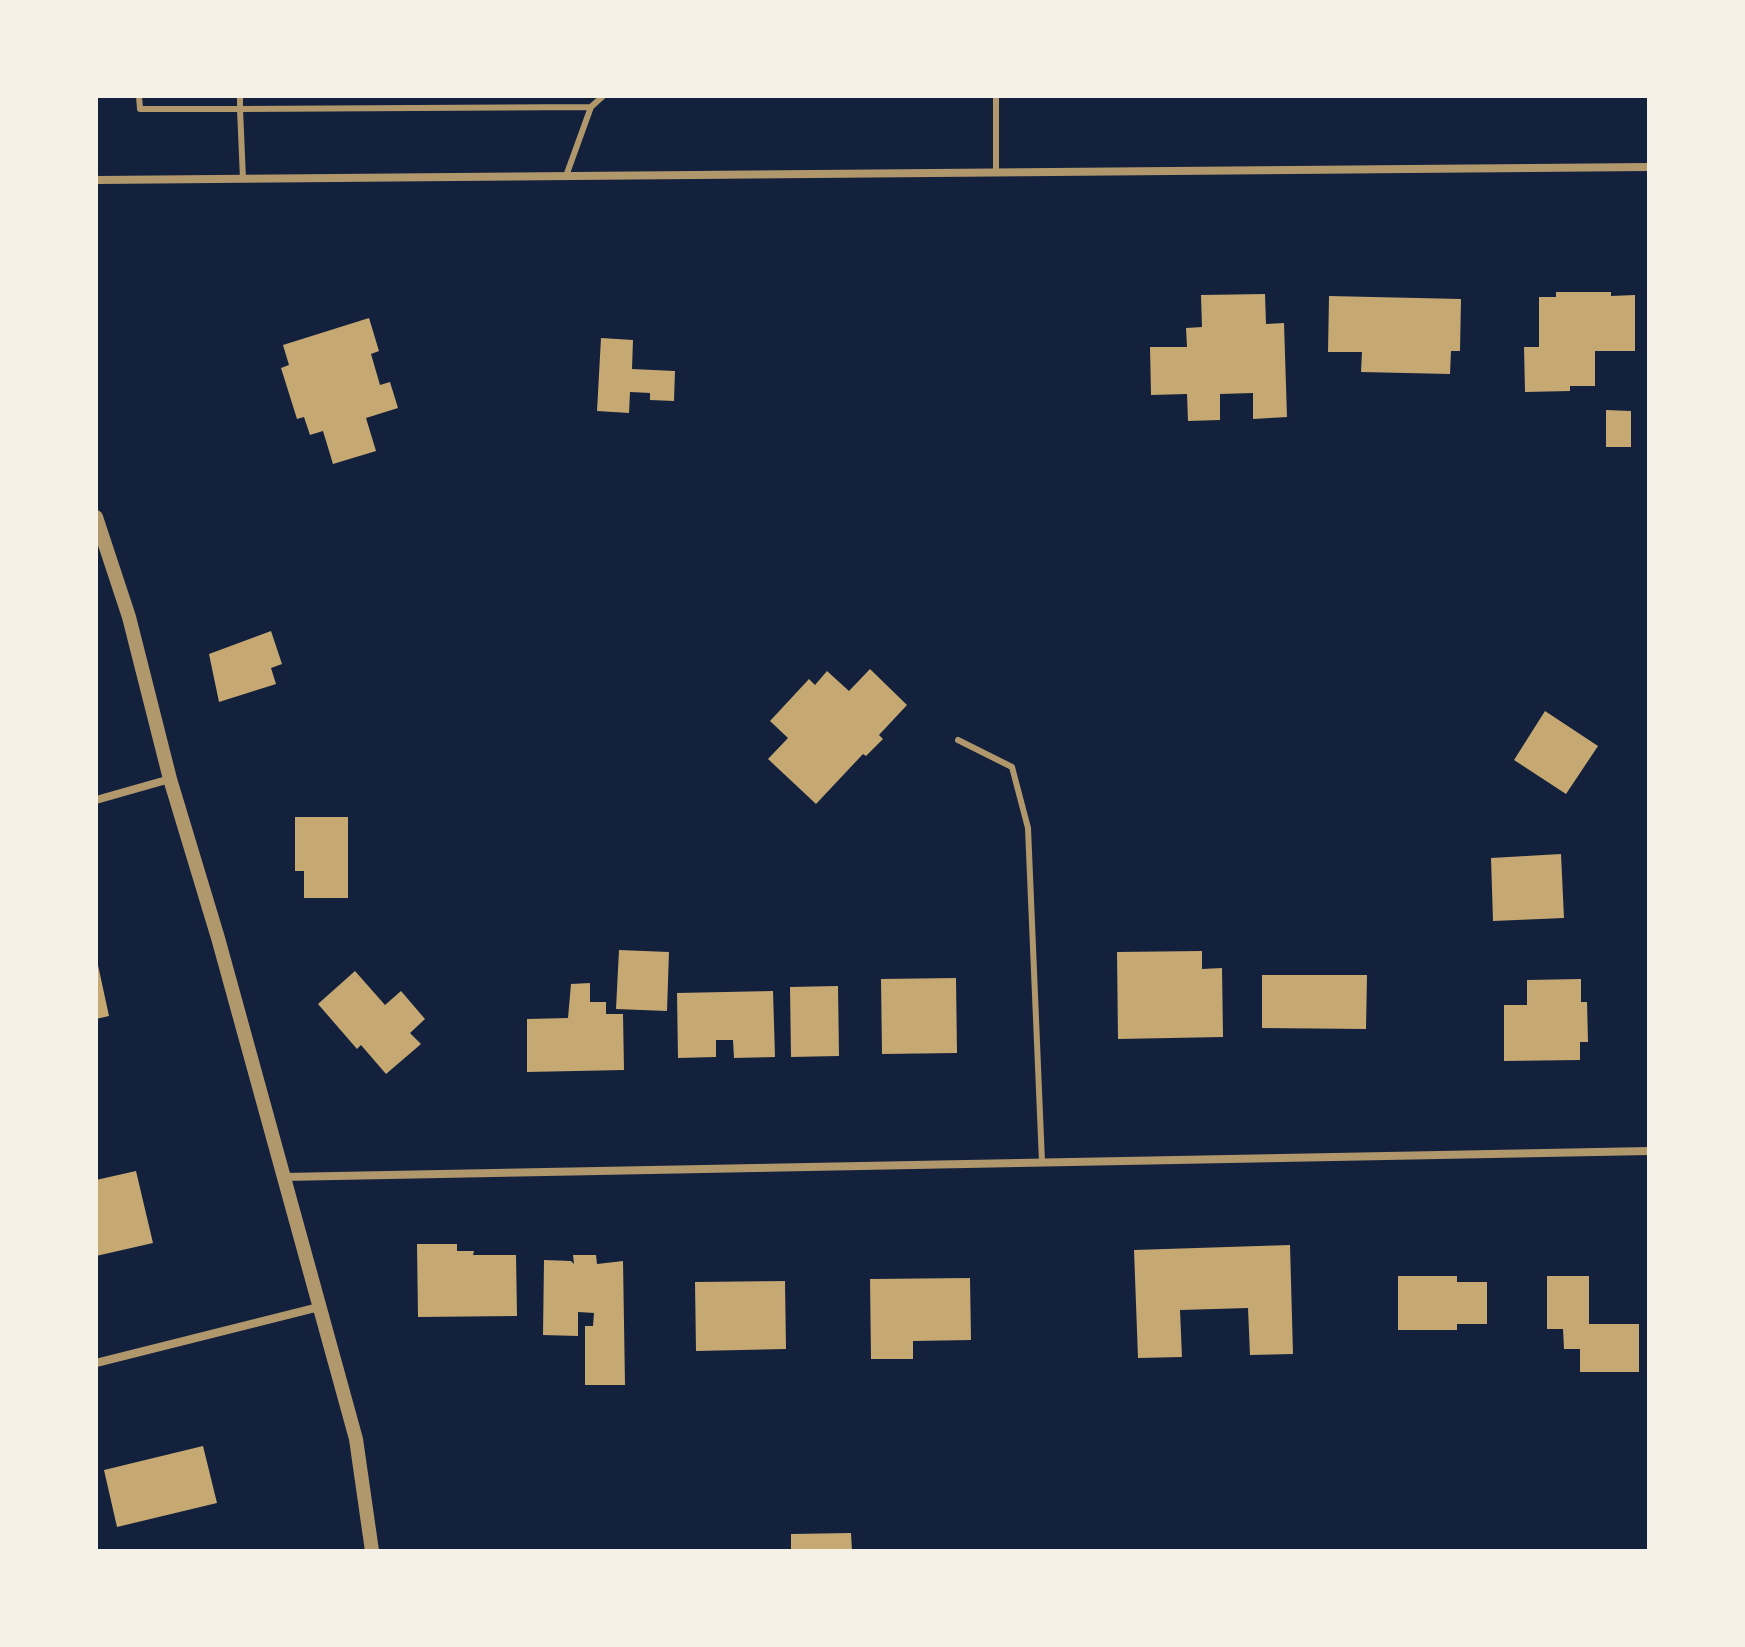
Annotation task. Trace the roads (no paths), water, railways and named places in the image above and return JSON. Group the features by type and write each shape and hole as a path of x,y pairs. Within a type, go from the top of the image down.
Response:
{"street":[{"path":"96,180 1649,167"},
{"path":"96,517 129,617 170,779 356,1439 372,1551"},
{"path":"96,800 170,779"},
{"path":"283,1177 1649,1151"},
{"path":"96,1363 319,1307"}],"lane":[{"path":"139,96 140,109 591,107"},
{"path":"240,96 243,179"},
{"path":"566,176 591,107 603,96"},
{"path":"996,96 996,172"},
{"path":"958,740 1012,767 1028,828 1042,1162"}]}
